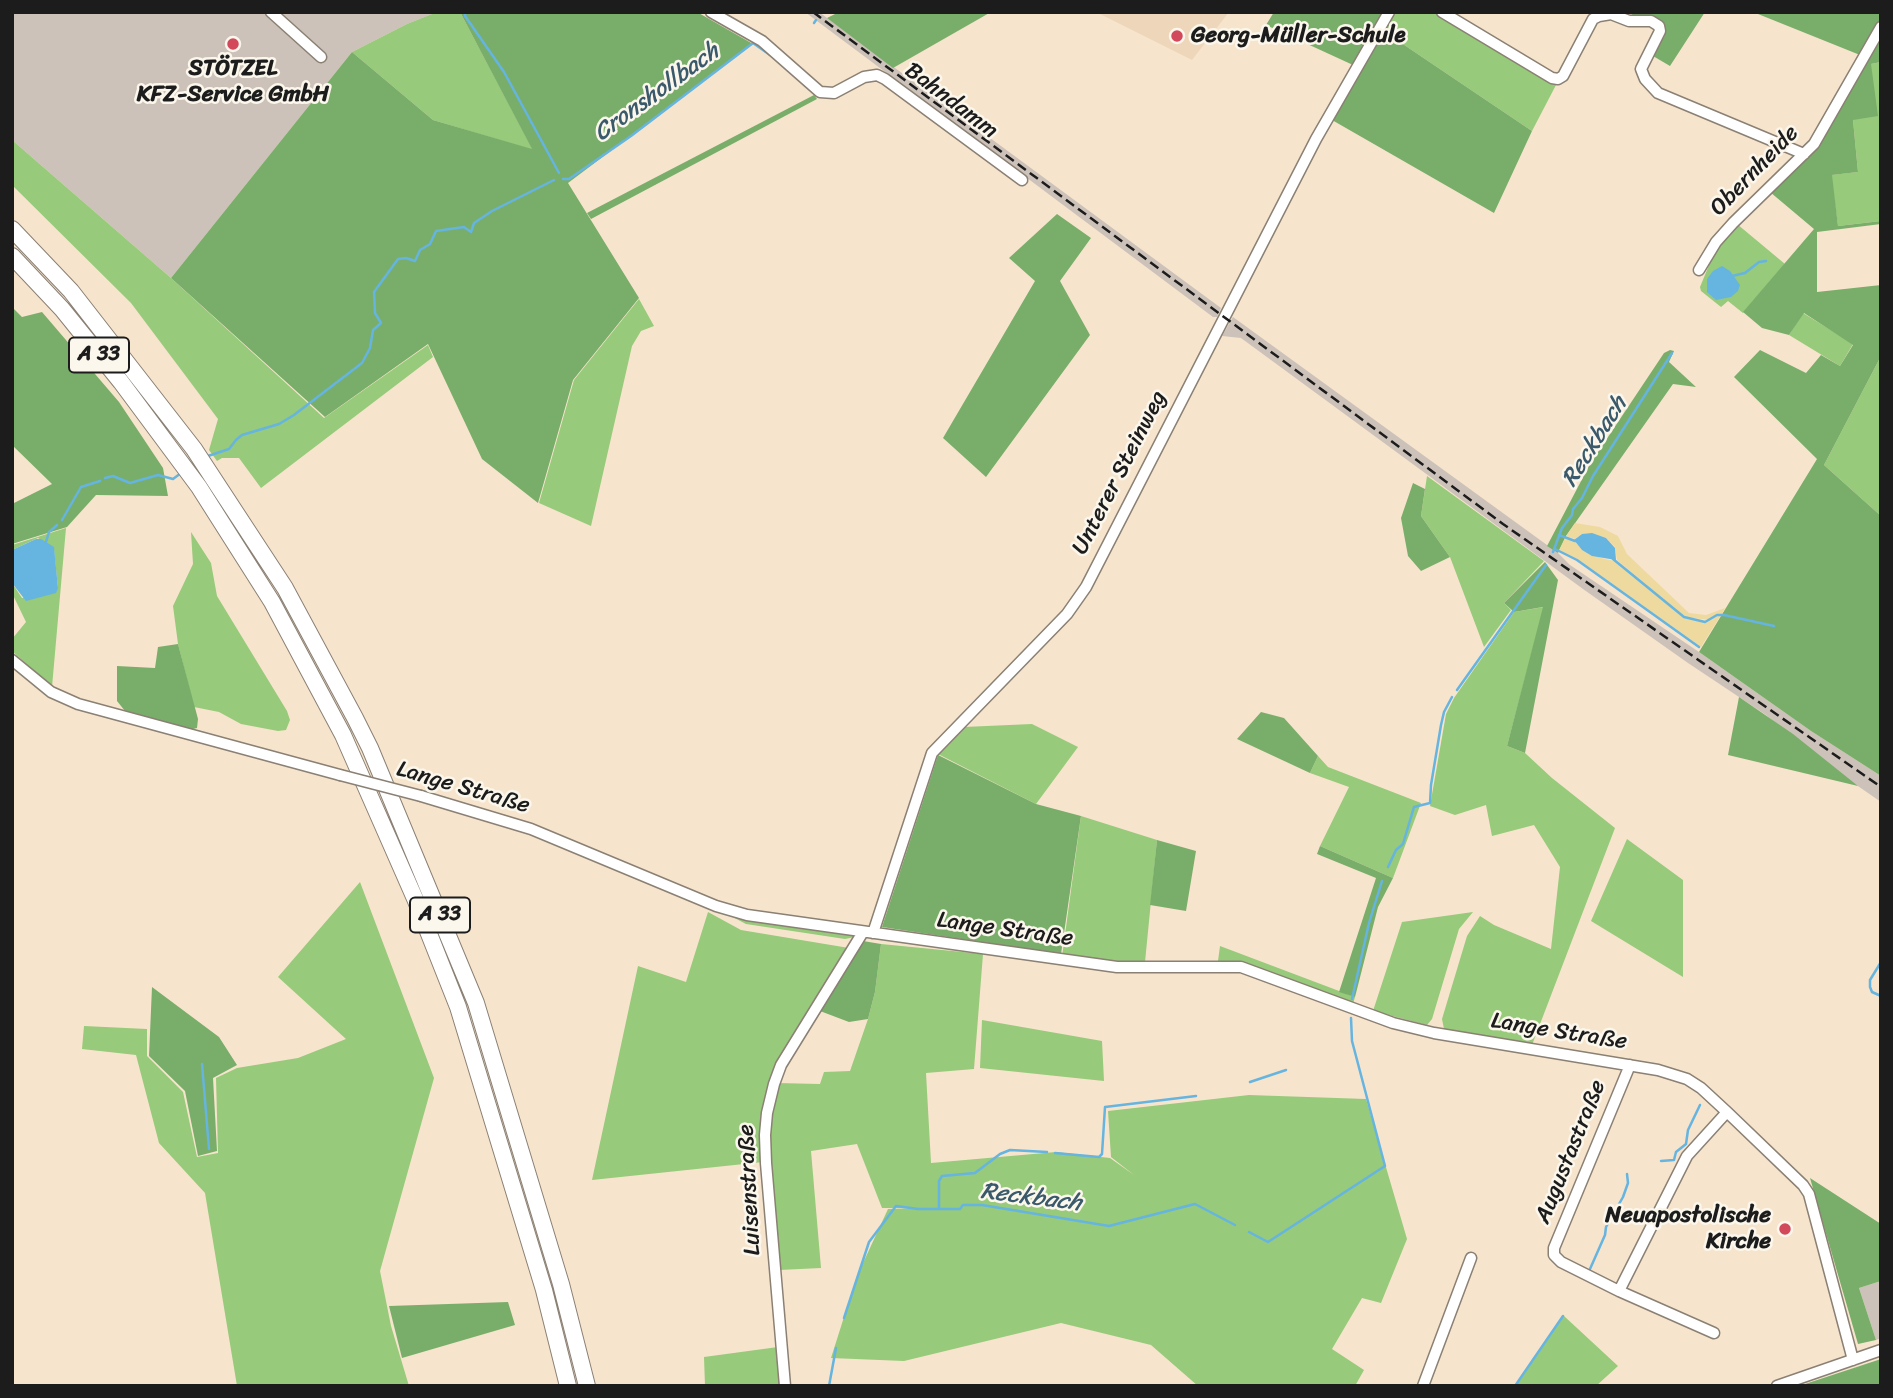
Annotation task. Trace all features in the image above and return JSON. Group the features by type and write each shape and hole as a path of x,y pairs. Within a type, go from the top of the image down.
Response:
{"highway":[{"name":"A 33","path":"12,229 71,290 194,449 285,588 370,748 471,990 561,1284 587,1386"},
{"name":"A 33","path":"12,257 62,309 199,487 272,602 343,735 416,901 458,1007 544,1290 568,1386"}],"street":[{"path":"271,12 321,57"},
{"name":"Bahndamm","path":"711,12 762,41 820,92 834,93 864,76 877,75 885,79 1021,180"},
{"name":"Unterer Steinweg","path":"868,933 932,753 1068,614 1086,587 1316,139 1389,12"},
{"path":"1442,12 1552,79 1563,76 1593,19 1611,14 1629,21 1651,22 1659,26 1660,31 1641,69 1645,79 1658,93 1804,154"},
{"name":"Obernheide","path":"1699,270 1716,242 1733,223 1814,144 1881,27"},
{"name":"Lange Straße","path":"12,660 51,692 78,704 421,796 531,829 716,906 747,915 1116,967 1241,967 1393,1023 1434,1033 1658,1070 1687,1079 1727,1112 1803,1185 1809,1194 1853,1360"},
{"name":"Luisenstraße","path":"785,1386 766,1153 768,1113 781,1065 868,933"},
{"name":"Augustastraße","path":"1619,1291 1561,1262 1555,1255 1554,1248 1630,1065"},
{"path":"1714,1334 1619,1291 1687,1156 1727,1112"},
{"path":"1423,1386 1471,1258"},
{"path":"1777,1386 1881,1350"}],"shaded area":[{"path":"15,12 437,12 352,52 171,278 12,140 12,15"},
{"path":"805,12 819,12 1221,308 1217,317 1213,317"},
{"name":"Georg-Müller-Schule","path":"1096,12 1229,12 1192,60"},
{"path":"1233,317 1558,553 1570,565 1881,776 1881,802 1766,715 1583,589 1241,338 1222,336"},
{"path":"1881,1281 1881,1338 1876,1340 1859,1288"}],"green space":[{"path":"437,12 460,12 533,150 433,120 352,52"},
{"path":"460,12 697,12 753,44 568,183 639,298 573,380 538,503 482,459 428,344 325,417 171,278 352,52 433,120 532,149"},
{"path":"839,12 991,12 893,68 827,18"},
{"path":"1274,12 1385,12 1353,65 1266,25"},
{"path":"1393,12 1433,12 1556,85 1532,131 1382,30"},
{"path":"1628,12 1705,12 1670,66 1653,56 1665,35"},
{"path":"1753,12 1881,12 1881,18 1860,55"},
{"path":"1382,30 1532,131 1494,213 1332,120"},
{"path":"1881,34 1881,62 1871,64 1878,116 1853,120 1858,172 1832,175 1838,226 1881,221 1881,224 1817,232 1817,292 1881,285 1881,356 1824,465 1881,516 1881,776 1811,731 1699,652 1817,459 1734,377 1760,350 1806,373 1821,355 1840,366 1853,345 1804,313 1789,335 1762,328 1743,312 1814,229 1770,192 1818,147"},
{"path":"1881,62 1881,221 1838,226 1831,175 1858,172 1853,120 1871,64"},
{"path":"814,95 817,99 591,219 587,213"},
{"path":"12,140 171,278 324,418 428,345 433,357 261,488 239,458 222,458 217,461 209,450 218,419 131,303 12,185"},
{"path":"1057,214 1091,238 1060,281 1090,335 986,477 943,438 1035,281 1009,258"},
{"path":"1737,224 1785,264 1743,313 1728,301 1721,307 1701,291 1700,287 1714,253"},
{"path":"639,299 654,326 641,331 632,346 591,526 539,503 574,380"},
{"path":"12,307 22,317 42,312 119,402 163,468 168,496 96,495 67,527 12,544 12,504 52,484 12,445"},
{"path":"1803,313 1853,344 1840,366 1789,335"},
{"path":"1674,351 1669,362 1696,387 1673,384 1566,536 1558,553 1547,546 1590,464 1664,353"},
{"path":"1881,356 1881,516 1824,465"},
{"path":"1427,476 1544,561 1504,603 1511,610 1484,647 1450,557 1421,516"},
{"path":"1413,483 1425,489 1421,516 1450,557 1421,571 1408,556 1401,518"},
{"path":"66,528 52,687 12,651 12,639 26,622 12,593 12,583 22,598 58,588 54,550 38,538 12,550 12,545"},
{"path":"191,532 211,563 217,596 287,711 290,720 286,730 241,724 219,712 194,707 178,644 173,606 193,564"},
{"path":"1545,562 1558,580 1525,753 1507,746 1543,607 1514,612 1504,603"},
{"path":"1544,607 1507,746 1525,753 1615,828 1532,1045 1444,1029 1442,1019 1467,936 1480,916 1494,925 1551,949 1560,867 1534,825 1492,836 1486,805 1455,815 1430,806 1446,714 1454,698 1514,612"},
{"path":"178,644 198,719 197,728 189,730 125,711 117,701 117,666 155,668 158,647"},
{"path":"1739,697 1793,734 1858,786 1728,755"},
{"path":"1261,712 1284,718 1318,756 1310,773 1237,739"},
{"path":"1032,724 1078,747 1036,804 938,754 964,727"},
{"path":"938,755 1036,804 1081,816 1061,954 882,927"},
{"path":"1318,756 1328,767 1421,803 1393,878 1320,846 1349,787 1310,773"},
{"path":"1081,816 1157,840 1145,962 1119,964 1062,957"},
{"path":"1627,839 1683,880 1683,977 1591,921"},
{"path":"1157,840 1196,851 1186,911 1150,905"},
{"path":"1320,846 1393,878 1378,907 1355,997 1339,992 1376,878 1317,854"},
{"path":"360,882 434,1078 380,1271 391,1326 409,1386 237,1386 205,1193 159,1143 136,1055 82,1049 84,1026 147,1029 147,1056 183,1092 197,1157 218,1153 216,1078 237,1068 298,1058 346,1039 278,977"},
{"path":"708,912 741,930 849,948 781,1060 763,1162 592,1180 638,966 686,982"},
{"path":"723,912 855,937 845,939 746,924"},
{"path":"1473,912 1459,929 1432,1019 1427,1025 1373,1011 1402,922"},
{"path":"863,941 881,944 875,992 868,1019 849,1022 820,1011"},
{"path":"881,944 983,954 974,1069 926,1073 931,1163 1056,1152 1110,1158 1134,1175 1111,1157 1108,1111 1249,1095 1366,1099 1407,1239 1381,1303 1362,1298 1332,1349 1364,1370 1355,1386 1198,1386 1151,1345 1061,1323 904,1361 831,1358 857,1276 888,1209 916,1208 882,1208 857,1144 811,1151 821,1268 779,1270 768,1136 777,1083 820,1084 824,1072 850,1071 875,992"},
{"path":"1220,946 1355,997 1353,1004 1242,962 1218,961"},
{"path":"152,987 219,1037 237,1065 213,1078 217,1151 198,1156 185,1091 149,1056"},
{"path":"982,1020 1102,1041 1104,1081 980,1068"},
{"path":"1810,1178 1881,1224 1881,1281 1859,1288 1876,1340 1858,1344"},
{"path":"508,1302 515,1325 402,1358 389,1306"},
{"path":"1564,1316 1618,1366 1596,1386 1516,1386"},
{"path":"778,1347 781,1386 705,1386 704,1357"},
{"path":"1881,1359 1881,1386 1799,1386"}],"sand":[{"path":"1575,523 1600,527 1618,536 1627,554 1689,613 1706,615 1725,608 1722,614 1716,615 1721,615 1701,647 1577,559 1559,550 1565,538 1575,541 1582,550 1616,561 1684,618 1705,623 1710,620 1684,617 1617,560 1615,547 1606,538 1582,534 1575,539 1566,536"}],"water":[{"path":"1722,266 1730,271 1740,285 1731,297 1716,300 1707,292 1707,279 1713,271"},
{"path":"1592,533 1606,538 1615,548 1616,560 1592,556 1582,550 1574,540 1582,534"},
{"path":"36,539 54,547 58,588 56,593 26,601 12,583 12,550"}],"waterway":[{"path":"465,12 465,16 504,72 559,173"},
{"name":"Cronshollbach","path":"563,179 569,179 631,136 753,43 770,55"},
{"name":"Cronshollbach","path":"208,456 229,449 242,435 279,424 294,415 362,363 370,348 373,330 381,323 375,313 374,292 398,259 415,261 420,250 430,244 436,231 464,227 471,232 474,223 492,211 554,180"},
{"name":"Reckbach","path":"1732,276 1745,273 1759,262 1766,261"},
{"name":"Reckbach","path":"1553,552 1573,509 1672,353"},
{"name":"Cronshollbach","path":"105,478 113,476 130,483 158,475 173,479 181,473"},
{"name":"Cronshollbach","path":"62,520 81,487 100,481"},
{"name":"Cronshollbach","path":"46,542 49,532 57,525"},
{"path":"1559,535 1575,541"},
{"path":"1555,549 1577,560 1699,647"},
{"path":"1613,559 1684,617 1705,622 1717,615 1724,615 1774,626"},
{"name":"Reckbach","path":"1457,690 1546,565"},
{"name":"Reckbach","path":"1388,867 1396,850 1403,844 1414,807 1430,803 1441,725 1452,697"},
{"name":"Reckbach","path":"1352,999 1369,923 1382,881"},
{"path":"1881,962 1870,980 1872,992 1881,996"},
{"name":"Reckbach","path":"1249,1232 1268,1242 1385,1166 1352,1041 1351,1018"},
{"path":"202,1064 209,1149"},
{"path":"1250,1082 1286,1070"},
{"path":"1055,1153 1099,1157 1102,1154 1105,1107 1196,1096"},
{"path":"1661,1161 1674,1160 1676,1152 1686,1144 1688,1130 1700,1105"},
{"path":"939,1208 939,1181 942,1176 975,1173 1000,1154 1010,1150 1047,1152"},
{"path":"1590,1269 1606,1227 1623,1197 1628,1183 1627,1174"},
{"name":"Reckbach","path":"844,1318 869,1242 896,1206 960,1209 963,1205 982,1205 1109,1226 1195,1204 1235,1225"},
{"path":"1515,1386 1563,1316"},
{"name":"Reckbach","path":"829,1386 836,1348"}],"railway":[{"path":"813,12 1503,524 1881,787"}],"place":[{"name":"Georg-Müller-Schule","path":"1177,36"},
{"name":"STÖTZEL KFZ-Service GmbH","path":"233,44"},
{"name":"Neuapostolische Kirche","path":"1785,1229"}]}
